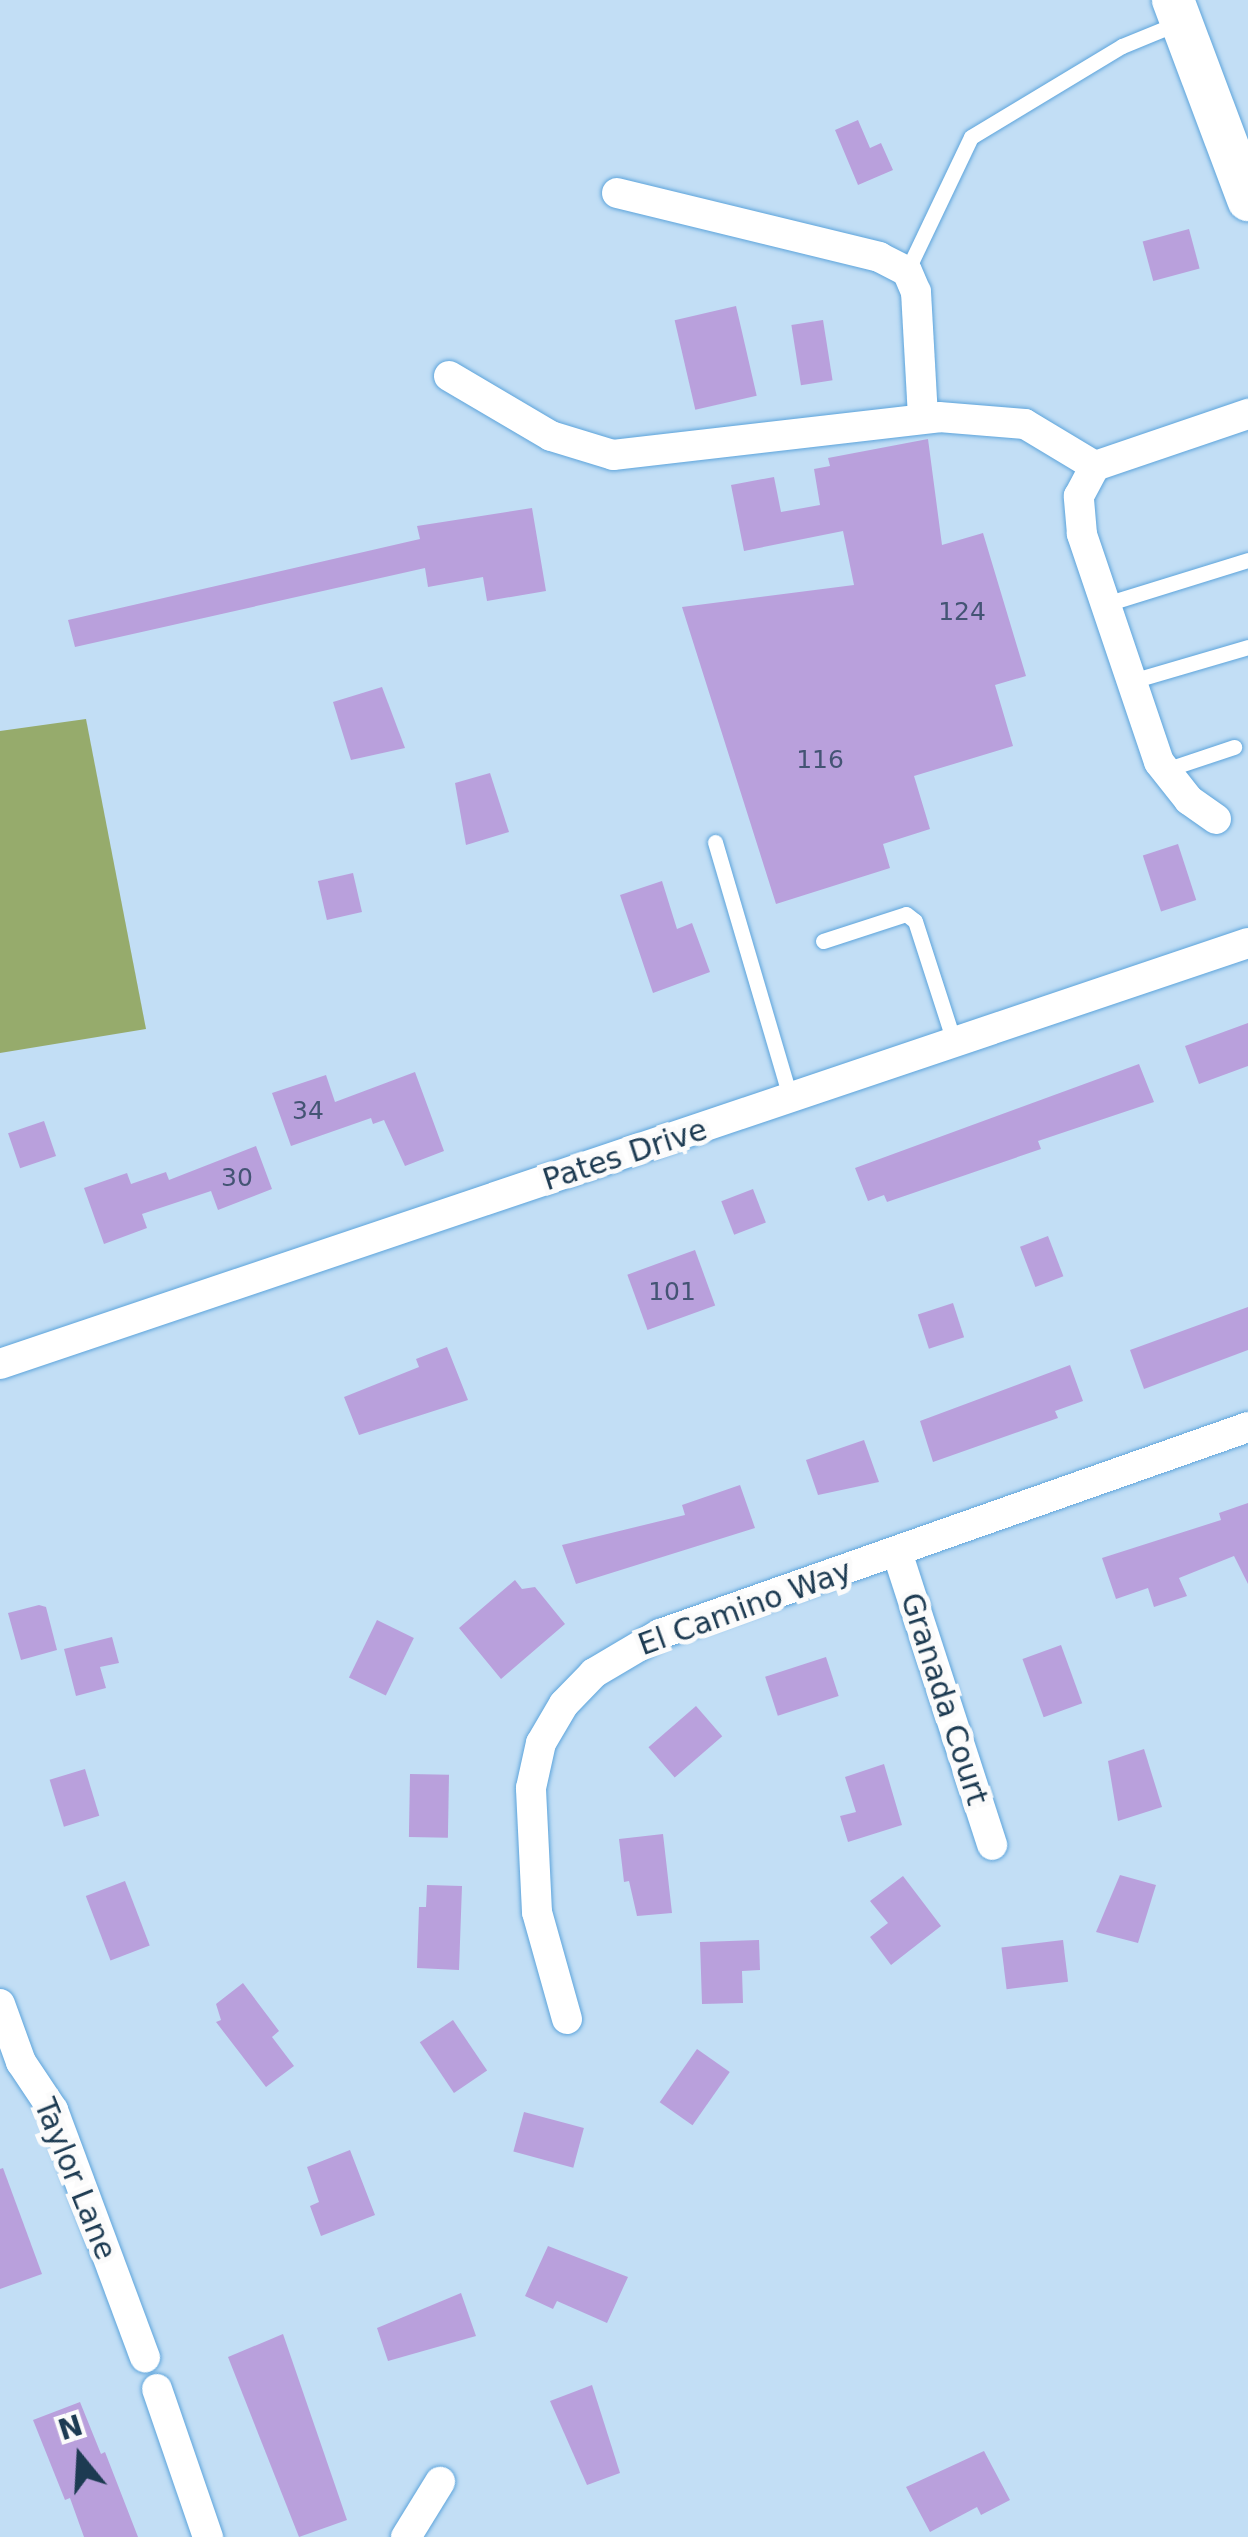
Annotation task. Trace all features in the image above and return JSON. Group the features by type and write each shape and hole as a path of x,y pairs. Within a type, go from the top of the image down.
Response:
{"main road":[{"path":"1178,11 1248,200"}],"street":[{"path":"617,193 880,257 907,271 916,292 923,418"},
{"path":"449,376 550,436 613,455 923,418 1025,424 1095,466"},
{"path":"1216,818 1164,770 1082,534 1078,496 1095,466 1248,414"},
{"name":"Pates Drive","path":"0,1364 1248,943"},
{"name":"El Camino Way","path":"567,2018 538,1912 530,1849 531,1788 540,1743 564,1704 594,1673 660,1634 1248,1427"},
{"name":"Granada Court","path":"897,1552 992,1845"},
{"name":"Taylor Lane","path":"0,2004 11,2066 54,2110 145,2356"},
{"path":"157,2389 208,2537"},
{"path":"406,2537 440,2482"}],"lane":[{"path":"907,271 970,137 1178,11"},
{"path":"1106,604 1248,560"},
{"path":"1132,681 1248,647"},
{"path":"1164,770 1234,747"},
{"path":"715,842 791,1100"},
{"path":"823,941 906,914 915,921 954,1045"}],"green space":[{"path":"86,719 146,1029 0,1053 0,731"}],"building":[{"path":"858,120 870,148 881,143 893,170 858,185 835,130"},
{"path":"1189,229 1200,269 1153,281 1143,241"},
{"path":"736,306 757,396 695,410 675,320"},
{"path":"823,320 833,380 801,385 791,325"},
{"path":"928,439 942,545 983,533 1026,676 995,685 1013,746 914,776 930,829 883,844 890,868 776,904 682,607 854,585 843,531 744,551 731,485 774,477 781,512 820,505 814,469 830,466 828,458"},
{"path":"532,508 546,591 487,601 483,577 428,587 425,568 75,647 68,620 420,539 417,526"},
{"path":"382,687 405,748 351,760 333,702"},
{"path":"490,773 509,832 466,845 455,783"},
{"path":"1178,844 1196,900 1161,912 1143,855"},
{"path":"353,873 362,912 327,920 318,881"},
{"path":"662,881 677,929 692,923 710,972 653,993 620,895"},
{"path":"1248,1023 1248,1066 1199,1084 1185,1046"},
{"path":"1139,1064 1154,1102 1038,1141 1041,1149 887,1202 884,1195 868,1201 855,1168"},
{"path":"415,1072 444,1151 405,1166 384,1120 373,1124 371,1118 291,1146 272,1093 326,1075 335,1102"},
{"path":"44,1121 56,1156 20,1168 8,1133"},
{"path":"256,1146 272,1189 218,1210 211,1191 142,1214 147,1228 104,1244 84,1188 127,1173 131,1184 166,1172 169,1180"},
{"path":"753,1189 766,1223 734,1235 721,1201"},
{"path":"1048,1236 1063,1276 1035,1287 1020,1247"},
{"path":"695,1250 715,1305 648,1330 627,1275"},
{"path":"953,1303 964,1337 929,1349 918,1314"},
{"path":"1248,1307 1248,1350 1144,1389 1130,1350"},
{"path":"447,1347 468,1400 359,1435 344,1397 419,1367 416,1359"},
{"path":"1070,1365 1083,1401 1055,1411 1058,1418 933,1462 920,1421"},
{"path":"864,1440 879,1482 818,1495 806,1460"},
{"path":"740,1485 755,1528 576,1584 562,1545 685,1515 682,1505"},
{"path":"1248,1503 1248,1584 1234,1556 1179,1578 1187,1596 1154,1607 1148,1588 1116,1599 1102,1558 1221,1520 1219,1513"},
{"path":"515,1580 522,1589 535,1587 565,1624 501,1679 459,1628"},
{"path":"39,1605 46,1607 57,1650 21,1660 8,1613"},
{"path":"377,1620 414,1638 386,1695 349,1678"},
{"path":"112,1637 119,1663 100,1667 106,1688 76,1696 64,1649"},
{"path":"1061,1645 1082,1703 1044,1717 1022,1659"},
{"path":"826,1657 839,1696 778,1716 765,1677"},
{"path":"696,1706 722,1736 675,1778 648,1747"},
{"path":"1144,1749 1162,1807 1118,1821 1108,1761"},
{"path":"884,1764 902,1825 848,1842 840,1816 856,1812 845,1777"},
{"path":"85,1769 99,1816 64,1827 50,1780"},
{"path":"410,1774 449,1775 448,1838 409,1837"},
{"path":"663,1834 672,1913 637,1916 629,1881 624,1882 619,1839"},
{"path":"1120,1875 1156,1885 1138,1943 1096,1932"},
{"path":"903,1876 941,1926 891,1965 870,1937 888,1923 870,1901"},
{"path":"125,1881 150,1945 111,1960 86,1896"},
{"path":"427,1885 462,1886 459,1970 417,1968 419,1907 426,1907"},
{"path":"759,1940 760,1970 742,1971 743,2003 702,2004 700,1942"},
{"path":"1063,1940 1068,1982 1007,1989 1001,1948"},
{"path":"243,1983 279,2031 272,2037 294,2066 266,2087 216,2022 221,2020 216,2004"},
{"path":"453,2020 487,2071 454,2093 420,2042"},
{"path":"697,2049 730,2072 692,2125 660,2102"},
{"path":"524,2112 584,2128 573,2168 513,2152"},
{"path":"350,2150 375,2215 321,2236 310,2206 319,2202 307,2167"},
{"path":"3,2168 42,2274 0,2289 0,2169"},
{"path":"548,2246 628,2277 607,2323 557,2301 553,2309 525,2296"},
{"path":"461,2293 476,2336 388,2361 377,2328"},
{"path":"283,2334 347,2520 299,2537 228,2357"},
{"path":"592,2385 620,2473 587,2485 550,2401"},
{"path":"80,2402 101,2454 105,2452 138,2537 84,2537 70,2498 65,2500 33,2420"},
{"path":"984,2451 1010,2500 981,2515 977,2507 930,2532 906,2487"}]}
